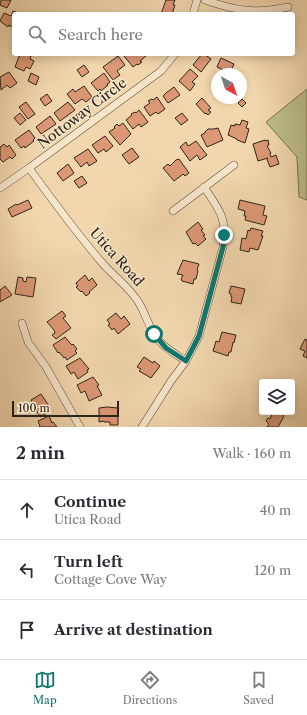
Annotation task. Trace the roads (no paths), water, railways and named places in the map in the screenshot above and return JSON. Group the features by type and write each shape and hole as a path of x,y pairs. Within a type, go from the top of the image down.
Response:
{"street":[{"path":"194,12 197,0"},
{"path":"205,0 227,7 253,12 263,12 288,7"},
{"name":"Nottoway Circle","path":"0,188 161,71 173,56"},
{"path":"173,211 234,165"},
{"name":"Utica Road","path":"29,168 69,222 105,266 137,298 159,342 186,361"},
{"path":"142,427 171,381 186,361 199,336 223,247 224,235 221,214 204,187"},
{"path":"22,323 28,342 46,367 80,427"}]}
